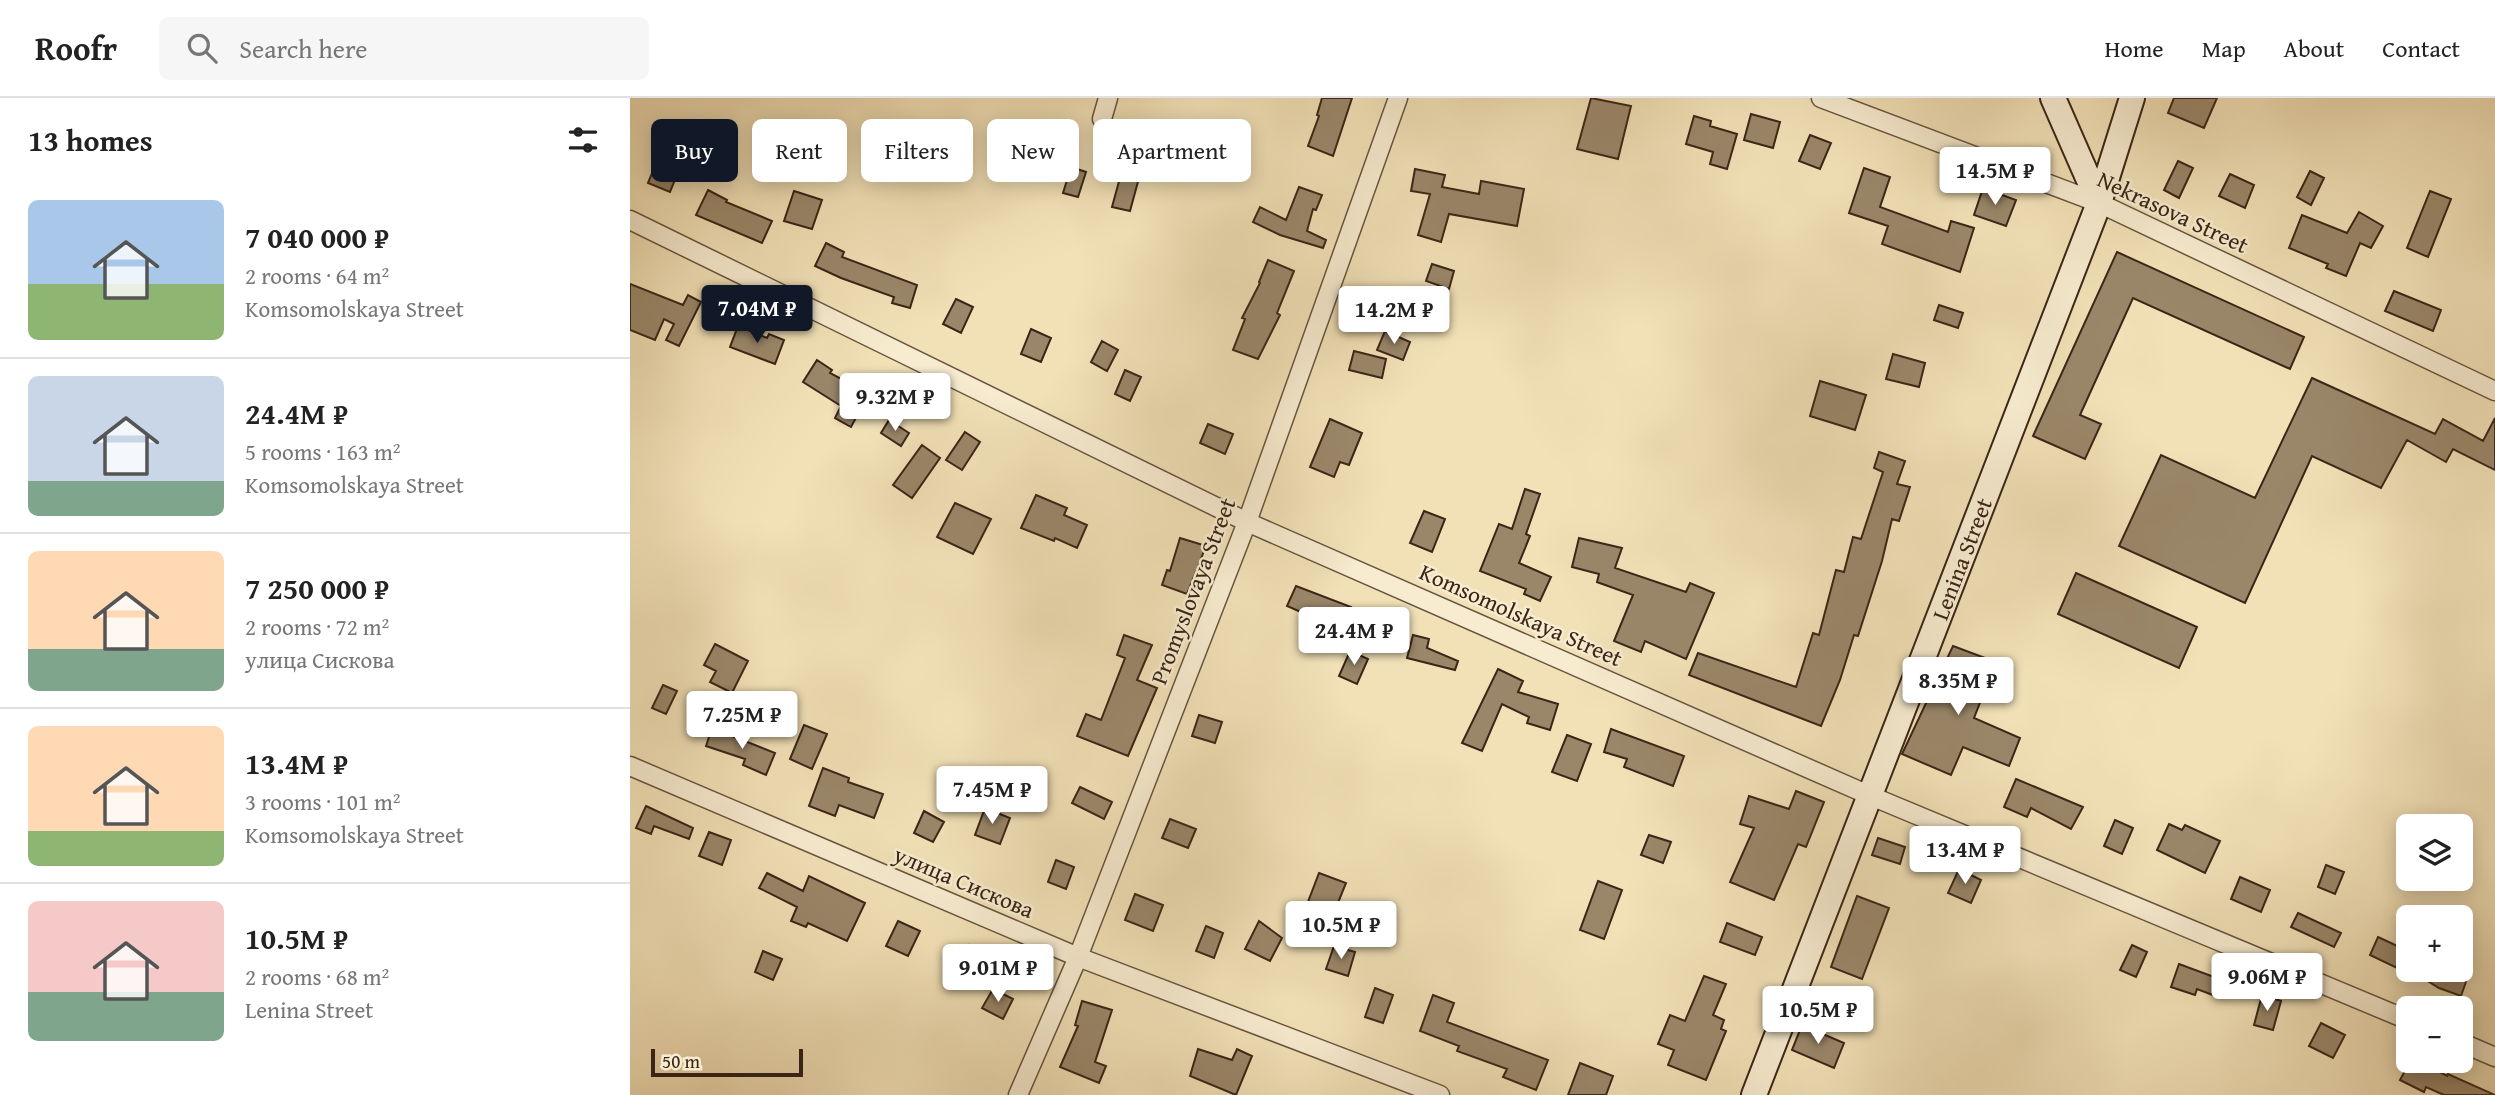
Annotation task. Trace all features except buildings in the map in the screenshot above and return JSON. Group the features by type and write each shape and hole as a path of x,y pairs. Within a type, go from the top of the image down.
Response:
{"street":[{"path":"1102,118 1108,98"},
{"name":"Promyslovaya Street","path":"1017,1095 1077,957 1247,522 1398,98"},
{"name":"Nekrasova Street","path":"1821,98 2099,202 2495,391"},
{"path":"2053,98 2099,202"},
{"name":"Lenina Street","path":"1754,1095 2099,202 2132,98"},
{"name":"Komsomolskaya Street","path":"630,220 1247,522 1871,796 2396,1015"},
{"name":"улица Сискова","path":"630,766 1077,957 1440,1095"},
{"path":"2473,1047 2495,1056"}]}
